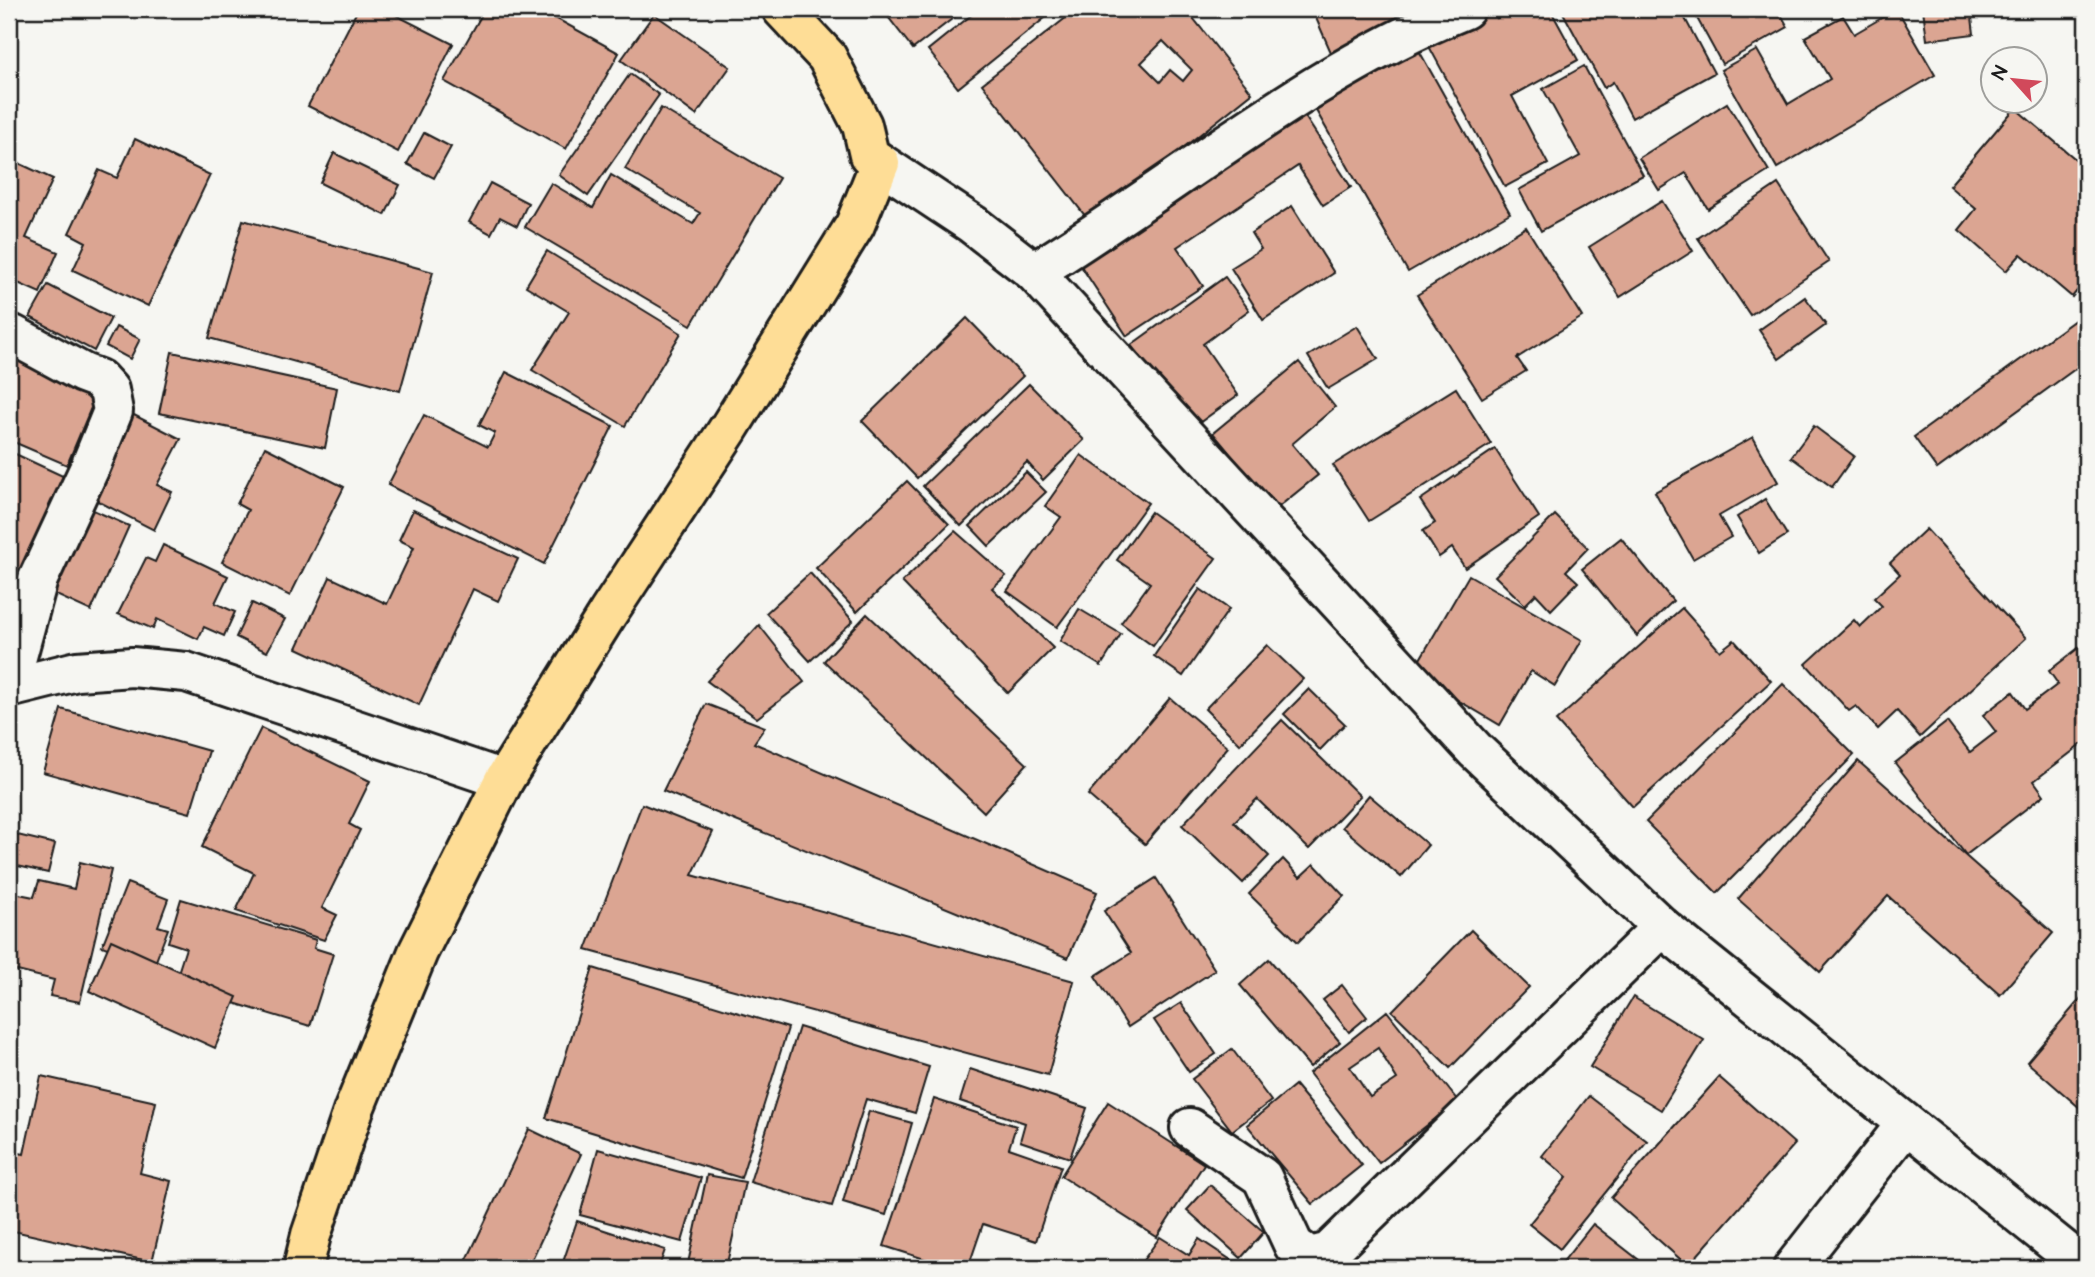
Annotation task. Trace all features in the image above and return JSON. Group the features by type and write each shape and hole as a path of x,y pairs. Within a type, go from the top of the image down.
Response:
{"main road":[{"path":"303,1268 354,1109 418,952 504,780 855,225 880,163 869,155 862,125 827,57 782,9"}],"street":[{"path":"1034,272 1091,237 1301,94 1431,22 1465,9"},
{"path":"880,163 972,224 1034,272 1476,751 1662,927 2086,1268"},
{"path":"13,335 99,379 109,390 113,411 38,579 9,687 77,671 132,667 186,673 504,780"},
{"path":"1190,1128 1262,1177 1294,1247 1310,1257 1329,1252 1662,927"},
{"path":"1793,1268 1906,1124"}],"building":[{"path":"358,9 384,9 453,44 398,152 308,106"},
{"path":"485,9 539,9 619,53 566,149 444,81"},
{"path":"882,9 965,9 913,49"},
{"path":"979,9 1056,9 958,88 928,50"},
{"path":"1077,9 1186,9 1252,93 1090,222 982,84","holes":["1163,41 1192,70 1183,81 1170,70 1160,82 1141,63"]},
{"path":"1312,9 1443,9 1333,57"},
{"path":"1480,9 1493,9 1497,18 1514,9 1550,9 1578,60 1512,96 1548,164 1505,187 1425,39"},
{"path":"1561,9 1680,9 1714,73 1632,118 1613,82 1604,88"},
{"path":"1692,9 1778,9 1788,27 1722,64"},
{"path":"1897,9 1935,75 1777,168 1721,70 1757,50 1788,104 1830,79 1805,37 1843,16 1854,34"},
{"path":"1923,9 1971,9 1974,34 1927,40"},
{"path":"654,14 730,67 696,115 621,60"},
{"path":"1417,47 1510,213 1408,272 1314,107"},
{"path":"1584,66 1643,175 1541,231 1519,190 1580,156 1543,89"},
{"path":"630,74 659,95 588,196 559,175"},
{"path":"1727,103 1769,171 1708,209 1686,173 1659,190 1639,158"},
{"path":"661,108 779,178 691,325 525,227 551,183 593,208 611,175 693,224 700,213 625,169"},
{"path":"1302,112 1351,187 1323,205 1298,166 1177,247 1203,286 1127,336 1079,263"},
{"path":"2008,116 2024,116 2086,168 2086,280 2072,297 2021,254 2006,271 1959,230 1976,209 1949,186"},
{"path":"424,133 451,147 434,178 407,164"},
{"path":"135,139 210,175 148,306 73,270 86,242 69,233 99,170 117,178"},
{"path":"334,153 400,185 385,215 320,183"},
{"path":"12,160 53,179 26,238 58,252 40,293 9,279 9,167"},
{"path":"490,183 528,203 517,226 500,217 491,234 469,222"},
{"path":"1778,184 1829,262 1750,315 1698,238"},
{"path":"1662,201 1693,251 1620,297 1589,247"},
{"path":"1292,206 1334,273 1263,320 1231,268 1261,249 1251,233"},
{"path":"243,220 433,272 400,391 209,338"},
{"path":"1526,227 1582,317 1517,358 1526,371 1482,398 1417,295"},
{"path":"547,251 681,333 625,426 532,370 569,312 526,286"},
{"path":"1225,277 1249,310 1203,344 1238,395 1192,428 1131,345"},
{"path":"48,285 111,318 94,351 30,317"},
{"path":"1805,297 1826,325 1779,359 1759,330"},
{"path":"967,318 1023,376 917,478 862,421"},
{"path":"2075,320 2086,337 2086,361 1937,469 1914,437"},
{"path":"1357,326 1378,359 1328,389 1308,356"},
{"path":"116,327 140,339 130,359 106,346"},
{"path":"9,345 101,384 67,465 9,440"},
{"path":"172,352 337,388 325,448 159,413"},
{"path":"1299,362 1335,407 1292,444 1318,475 1276,509 1213,433"},
{"path":"506,372 613,426 544,564 388,485 424,415 488,447 495,433 479,425"},
{"path":"1029,384 1084,440 1043,480 1027,462 961,526 923,486"},
{"path":"1456,388 1491,444 1369,521 1333,465"},
{"path":"128,412 181,439 157,485 172,492 154,530 86,495"},
{"path":"1814,426 1854,456 1832,487 1791,457"},
{"path":"1753,437 1778,482 1719,516 1731,537 1693,559 1655,492"},
{"path":"265,447 344,487 290,596 222,562 248,510 237,504"},
{"path":"1495,449 1539,517 1465,568 1452,548 1439,557 1423,531 1435,523 1420,500"},
{"path":"9,451 67,478 20,580 9,575"},
{"path":"1081,455 1148,503 1057,627 1007,591 1061,517 1045,506"},
{"path":"1026,472 1046,492 989,546 970,526"},
{"path":"907,481 949,524 857,612 816,568"},
{"path":"1765,499 1787,535 1759,553 1737,517"},
{"path":"82,505 129,526 91,611 43,589"},
{"path":"413,510 518,559 498,601 473,589 419,705 297,648 330,577 387,604 414,547 399,540"},
{"path":"1151,512 1216,558 1153,646 1121,623 1150,583 1117,560"},
{"path":"1555,515 1588,548 1566,571 1578,582 1551,610 1536,594 1525,605 1495,576"},
{"path":"1926,529 2026,638 1920,737 1897,711 1878,729 1856,706 1849,711 1806,664 1854,620 1860,627 1882,606 1874,598 1900,574 1890,563"},
{"path":"955,531 1006,576 992,588 1053,648 1008,693 902,582"},
{"path":"1621,538 1673,601 1637,636 1582,569"},
{"path":"163,545 228,576 215,603 235,612 224,636 204,627 198,639 157,619 153,629 118,614 146,558 155,562"},
{"path":"810,573 853,621 810,661 766,613"},
{"path":"1469,575 1582,640 1555,686 1531,671 1500,725 1412,673"},
{"path":"1200,589 1229,609 1183,676 1154,656"},
{"path":"252,603 285,619 267,652 236,637"},
{"path":"1682,608 1720,651 1734,640 1771,681 1633,807 1556,721"},
{"path":"1079,609 1121,634 1101,666 1060,641"},
{"path":"867,614 1027,764 984,812 824,661"},
{"path":"759,625 804,682 757,718 707,681"},
{"path":"2086,642 2086,741 2034,781 2044,795 1966,855 1895,763 1947,722 1970,752 1996,732 1983,715 2013,692 2025,709 2058,684 2049,671"},
{"path":"1267,645 1303,679 1240,744 1205,709"},
{"path":"1783,684 1854,755 1717,893 1646,822"},
{"path":"1309,689 1345,724 1320,750 1284,714"},
{"path":"1170,698 1228,747 1145,844 1088,795"},
{"path":"706,704 765,727 754,743 1097,892 1068,958 663,791"},
{"path":"61,709 209,751 190,813 43,772"},
{"path":"1282,720 1360,796 1309,849 1257,799 1234,822 1269,856 1243,883 1182,825"},
{"path":"261,728 370,781 349,824 360,830 322,908 337,915 324,940 236,911 254,873 202,847"},
{"path":"1858,761 2053,933 2000,995 1888,896 1820,972 1738,899"},
{"path":"1369,795 1428,845 1401,877 1342,827"},
{"path":"642,804 713,832 692,875 1074,981 1048,1075 586,950"},
{"path":"9,833 55,844 48,873 9,864"},
{"path":"1283,859 1300,877 1314,864 1344,896 1298,942 1249,894"},
{"path":"80,862 111,870 80,1002 50,996 54,980 9,969 9,892 34,897 39,881 74,889"},
{"path":"1156,878 1215,970 1128,1027 1095,976 1131,953 1104,911"},
{"path":"127,883 168,899 158,926 168,929 154,966 102,946"},
{"path":"181,899 316,940 314,948 333,954 310,1026 207,995 209,986 177,976 186,948 168,942"},
{"path":"1471,930 1529,987 1450,1068 1392,1011"},
{"path":"111,940 237,997 215,1048 89,991"},
{"path":"1269,959 1340,1042 1310,1067 1240,985"},
{"path":"593,968 788,1028 741,1178 546,1118"},
{"path":"1342,985 1367,1017 1349,1032 1323,1000"},
{"path":"2086,992 2086,1102 2081,1109 2027,1062"},
{"path":"1633,997 1704,1040 1661,1110 1590,1067"},
{"path":"1181,1003 1216,1054 1189,1072 1154,1020"},
{"path":"1387,1011 1458,1101 1379,1163 1309,1073","holes":["1378,1048 1397,1079 1370,1097 1350,1067"]},
{"path":"799,1027 929,1067 915,1113 866,1099 832,1206 750,1182"},
{"path":"1232,1049 1271,1101 1232,1131 1192,1079"},
{"path":"970,1069 1087,1108 1070,1158 1020,1141 1025,1123 960,1101"},
{"path":"41,1076 156,1102 140,1173 171,1181 152,1262 9,1230 9,1151 24,1154"},
{"path":"1719,1077 1795,1144 1688,1266 1611,1198"},
{"path":"1295,1085 1362,1165 1313,1204 1247,1125"},
{"path":"1589,1096 1647,1141 1560,1249 1529,1224 1567,1177 1542,1156"},
{"path":"934,1099 1016,1126 1009,1148 1061,1166 1036,1241 983,1224 968,1268 953,1268 884,1246"},
{"path":"1108,1102 1204,1164 1157,1237 1061,1176"},
{"path":"869,1111 912,1123 886,1215 843,1202"},
{"path":"529,1129 581,1154 528,1268 463,1268"},
{"path":"598,1149 701,1178 682,1242 580,1215"},
{"path":"707,1175 745,1182 726,1268 687,1268"},
{"path":"1210,1185 1264,1232 1241,1258 1187,1210"},
{"path":"577,1221 665,1250 659,1267 663,1268 561,1268"},
{"path":"1593,1224 1639,1260 1633,1268 1558,1268"},
{"path":"1160,1237 1189,1255 1199,1239 1243,1268 1142,1268 1139,1266"}]}
